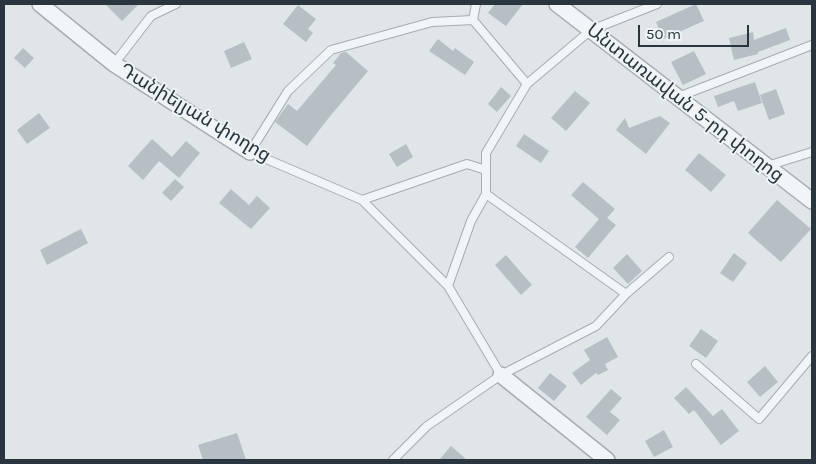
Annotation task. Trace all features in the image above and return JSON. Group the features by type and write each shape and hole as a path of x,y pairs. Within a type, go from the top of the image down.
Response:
{"street":[{"name":"Դանիելյան փողոց","path":"40,4 114,64 250,152"},
{"name":"Անտառավան 5-րդ փողոց","path":"557,4 812,201"},
{"name":"Դանիելյան փողոց","path":"501,375 607,460"}],"lane":[{"path":"114,64 151,16 176,4"},
{"path":"473,20 476,4"},
{"path":"448,286 470,221 486,194 486,153 527,84 591,30 657,4"},
{"path":"473,20 527,84"},
{"path":"250,152 288,91 331,50 432,22 473,20"},
{"path":"678,97 812,45"},
{"name":"Դանիելյան փողոց","path":"250,152 362,200 448,286 501,375"},
{"path":"767,166 812,152"},
{"path":"362,200 467,164 486,170"},
{"path":"486,194 626,294"},
{"path":"393,460 427,426 501,375 596,326 626,294 669,257"},
{"path":"696,364 759,419 812,356"}],"building":[{"path":"105,4 139,4 122,21"},
{"path":"495,4 523,4 506,26 488,13"},
{"path":"696,4 704,21 663,39 656,22"},
{"path":"298,5 316,19 308,29 313,33 306,42 283,24"},
{"path":"786,28 790,40 758,52 758,54 734,60 729,38 753,32 754,40"},
{"path":"438,39 453,51 455,48 474,62 465,75 429,51"},
{"path":"244,42 252,59 231,68 224,51"},
{"path":"23,48 34,58 25,68 14,58"},
{"path":"694,51 706,74 683,85 671,62"},
{"path":"346,52 368,71 307,146 275,122 288,104 297,111 336,65 333,63 341,53"},
{"path":"755,82 762,103 738,111 734,101 718,107 714,96"},
{"path":"501,87 511,96 497,112 488,104"},
{"path":"776,89 785,114 769,120 760,95"},
{"path":"575,91 590,103 566,131 551,118"},
{"path":"39,113 50,128 27,144 17,130"},
{"path":"660,116 670,123 646,154 616,130 625,118 629,128"},
{"path":"524,134 549,151 541,163 516,146"},
{"path":"152,139 172,157 186,141 200,153 179,178 159,161 143,180 128,166"},
{"path":"406,144 413,157 397,167 389,154"},
{"path":"699,153 726,175 711,192 685,170"},
{"path":"175,179 184,187 171,201 162,193"},
{"path":"583,182 615,209 607,218 616,225 588,258 575,247 599,219 571,195"},
{"path":"231,189 249,205 257,196 270,208 251,229 219,203"},
{"path":"777,200 811,229 781,262 748,233"},
{"path":"81,229 88,243 47,265 40,250"},
{"path":"734,253 747,263 733,282 720,273"},
{"path":"627,254 642,271 628,284 613,268"},
{"path":"506,255 532,285 521,295 495,265"},
{"path":"701,329 718,341 706,358 689,346"},
{"path":"607,337 618,357 605,364 608,370 598,375 596,373 581,385 572,373 590,360 584,350"},
{"path":"765,366 778,382 760,397 747,382"},
{"path":"550,373 567,386 554,401 538,388"},
{"path":"686,387 713,416 722,409 739,431 721,445 694,410 689,414 674,398"},
{"path":"611,389 622,398 610,412 620,420 607,435 586,417"},
{"path":"664,430 673,447 654,457 645,441"},
{"path":"237,433 246,460 203,460 198,445"},
{"path":"451,446 467,460 439,460"}]}
